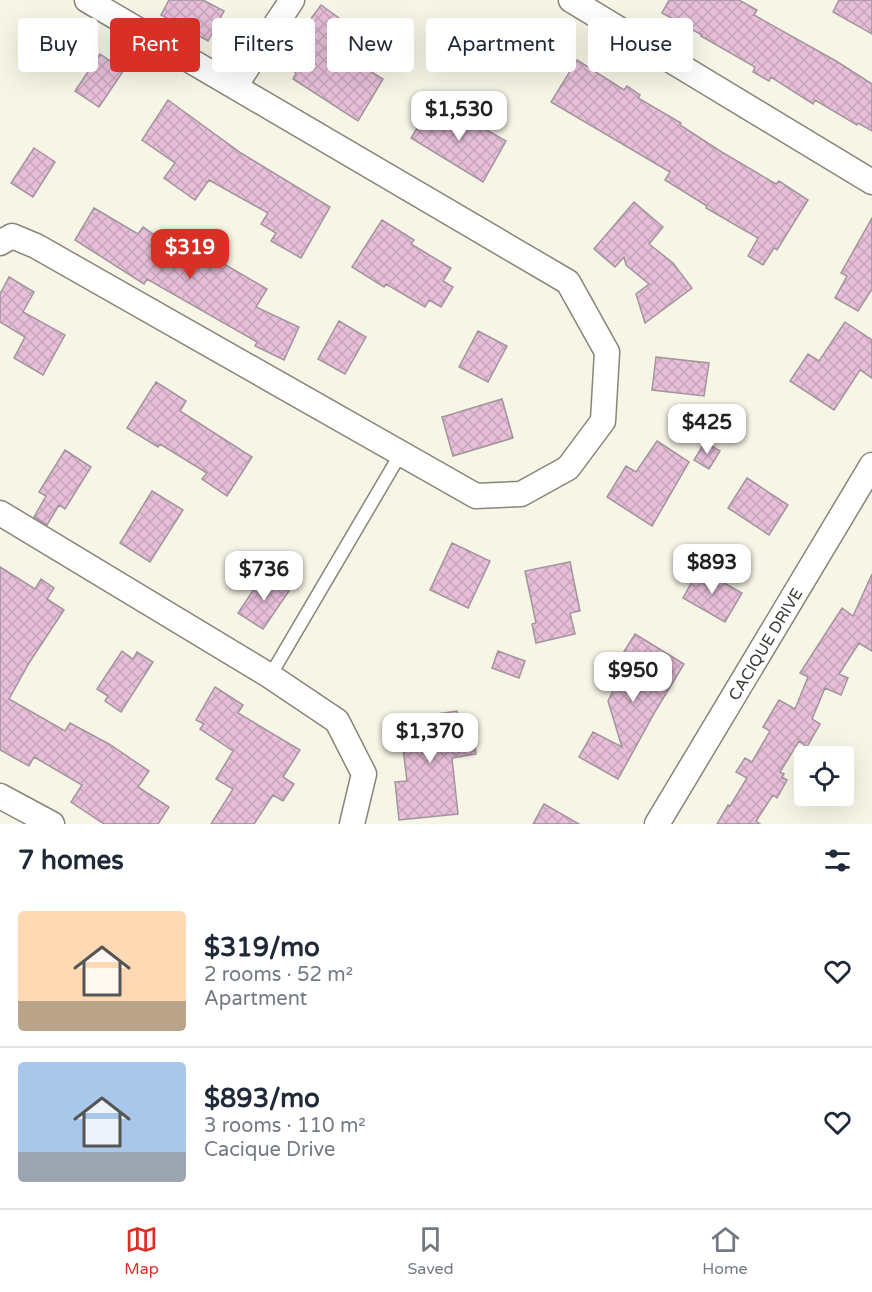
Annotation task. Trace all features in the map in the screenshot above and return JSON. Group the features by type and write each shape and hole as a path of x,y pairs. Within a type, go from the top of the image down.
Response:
{"street":[{"path":"0,243 12,236 36,246 476,496 521,494 568,468 603,421 607,352 568,282 87,0"},
{"path":"235,86 292,0"},
{"path":"571,0 872,182"},
{"name":"CACIQUE DRIVE","path":"657,824 872,465"},
{"path":"0,513 270,676 337,721 364,774 352,824"},
{"path":"0,796 51,824"}],"lane":[{"path":"270,676 401,453"}],"building":[{"path":"169,0 203,0 224,11 220,18 212,18 212,34 208,41 200,37 200,18 166,18 161,15"},
{"path":"669,0 739,0 757,10 754,15 872,84 872,131 858,123 857,125 815,100 813,104 771,77 769,81 753,72 755,67 693,30 693,18 671,18 662,13"},
{"path":"839,0 872,0 872,34 833,12"},
{"path":"321,5 339,18 327,18 327,72 372,72 383,79 358,121 293,79 295,72 315,72 315,18 311,18"},
{"path":"100,54 110,61 110,72 123,72 99,107 75,91 88,72 98,72"},
{"path":"577,60 588,67 588,72 596,72 624,90 627,86 640,95 638,98 681,123 680,125 720,151 776,184 779,181 808,200 777,250 774,248 763,265 748,256 758,238 706,208 707,206 665,180 670,172 551,102 570,72 576,72"},
{"path":"168,100 241,153 330,207 301,258 271,241 276,233 261,224 268,213 209,180 195,200 164,178 175,163 142,140"},
{"path":"433,103 469,125 471,121 506,141 483,182 411,138"},
{"path":"34,148 55,162 33,197 11,183"},
{"path":"634,202 663,227 649,244 673,263 692,288 645,323 636,294 649,284 626,265 624,257 615,267 594,249"},
{"path":"94,208 138,234 143,227 182,253 188,243 267,289 256,307 299,327 284,360 255,346 257,342 147,279 144,284 75,240"},
{"path":"872,218 872,289 858,311 835,298 847,276 841,273"},
{"path":"382,220 414,240 411,244 451,268 443,281 453,287 441,307 429,300 425,307 386,284 384,287 352,267"},
{"path":"9,277 34,292 23,312 65,335 43,375 14,358 25,337 0,322 0,294"},
{"path":"339,321 366,337 345,374 318,359"},
{"path":"845,322 872,340 872,378 860,370 834,410 790,381 808,354 819,361"},
{"path":"478,331 507,346 488,382 459,367"},
{"path":"656,357 709,363 704,396 652,390"},
{"path":"156,382 186,401 180,411 252,457 227,496 202,479 207,473 160,444 158,447 127,428"},
{"path":"502,399 513,438 453,456 442,417"},
{"path":"657,441 689,462 652,526 607,497 626,466 636,472"},
{"path":"705,442 720,451 709,469 694,460"},
{"path":"65,450 91,467 65,509 59,505 47,525 34,517 46,496 39,492"},
{"path":"747,478 788,505 769,535 728,508"},
{"path":"152,491 183,510 150,562 120,543"},
{"path":"452,543 490,561 468,608 430,590"},
{"path":"570,562 580,611 570,613 575,634 536,643 532,624 536,623 525,571"},
{"path":"0,567 35,589 41,579 54,588 47,599 64,610 29,663 9,699 65,731 70,723 109,744 149,771 138,787 169,807 158,824 104,824 71,802 82,785 34,757 29,766 0,750"},
{"path":"699,569 742,593 725,622 683,598"},
{"path":"264,574 289,591 263,629 238,613"},
{"path":"872,574 872,651 859,643 839,674 848,678 841,695 825,688 812,719 820,724 808,746 799,741 794,746 780,772 787,780 777,798 773,795 756,821 760,824 717,824 747,778 736,772 745,758 752,762 770,731 763,727 779,700 795,709 808,677 800,673 842,608 853,616"},
{"path":"635,634 684,664 618,779 579,757 593,732 622,747 608,701 623,671 615,666"},
{"path":"122,651 133,659 137,652 153,662 121,712 105,701 108,696 97,689"},
{"path":"498,651 525,661 519,678 492,668"},
{"path":"215,687 243,705 238,713 300,750 283,777 294,784 283,801 273,795 254,824 211,824 233,789 216,779 233,751 200,729 204,724 196,720"},
{"path":"457,711 461,739 474,737 476,754 452,758 458,814 399,820 395,782 407,781 403,749 394,750 391,733 397,732 396,720"},
{"path":"544,804 579,824 533,824"}]}
